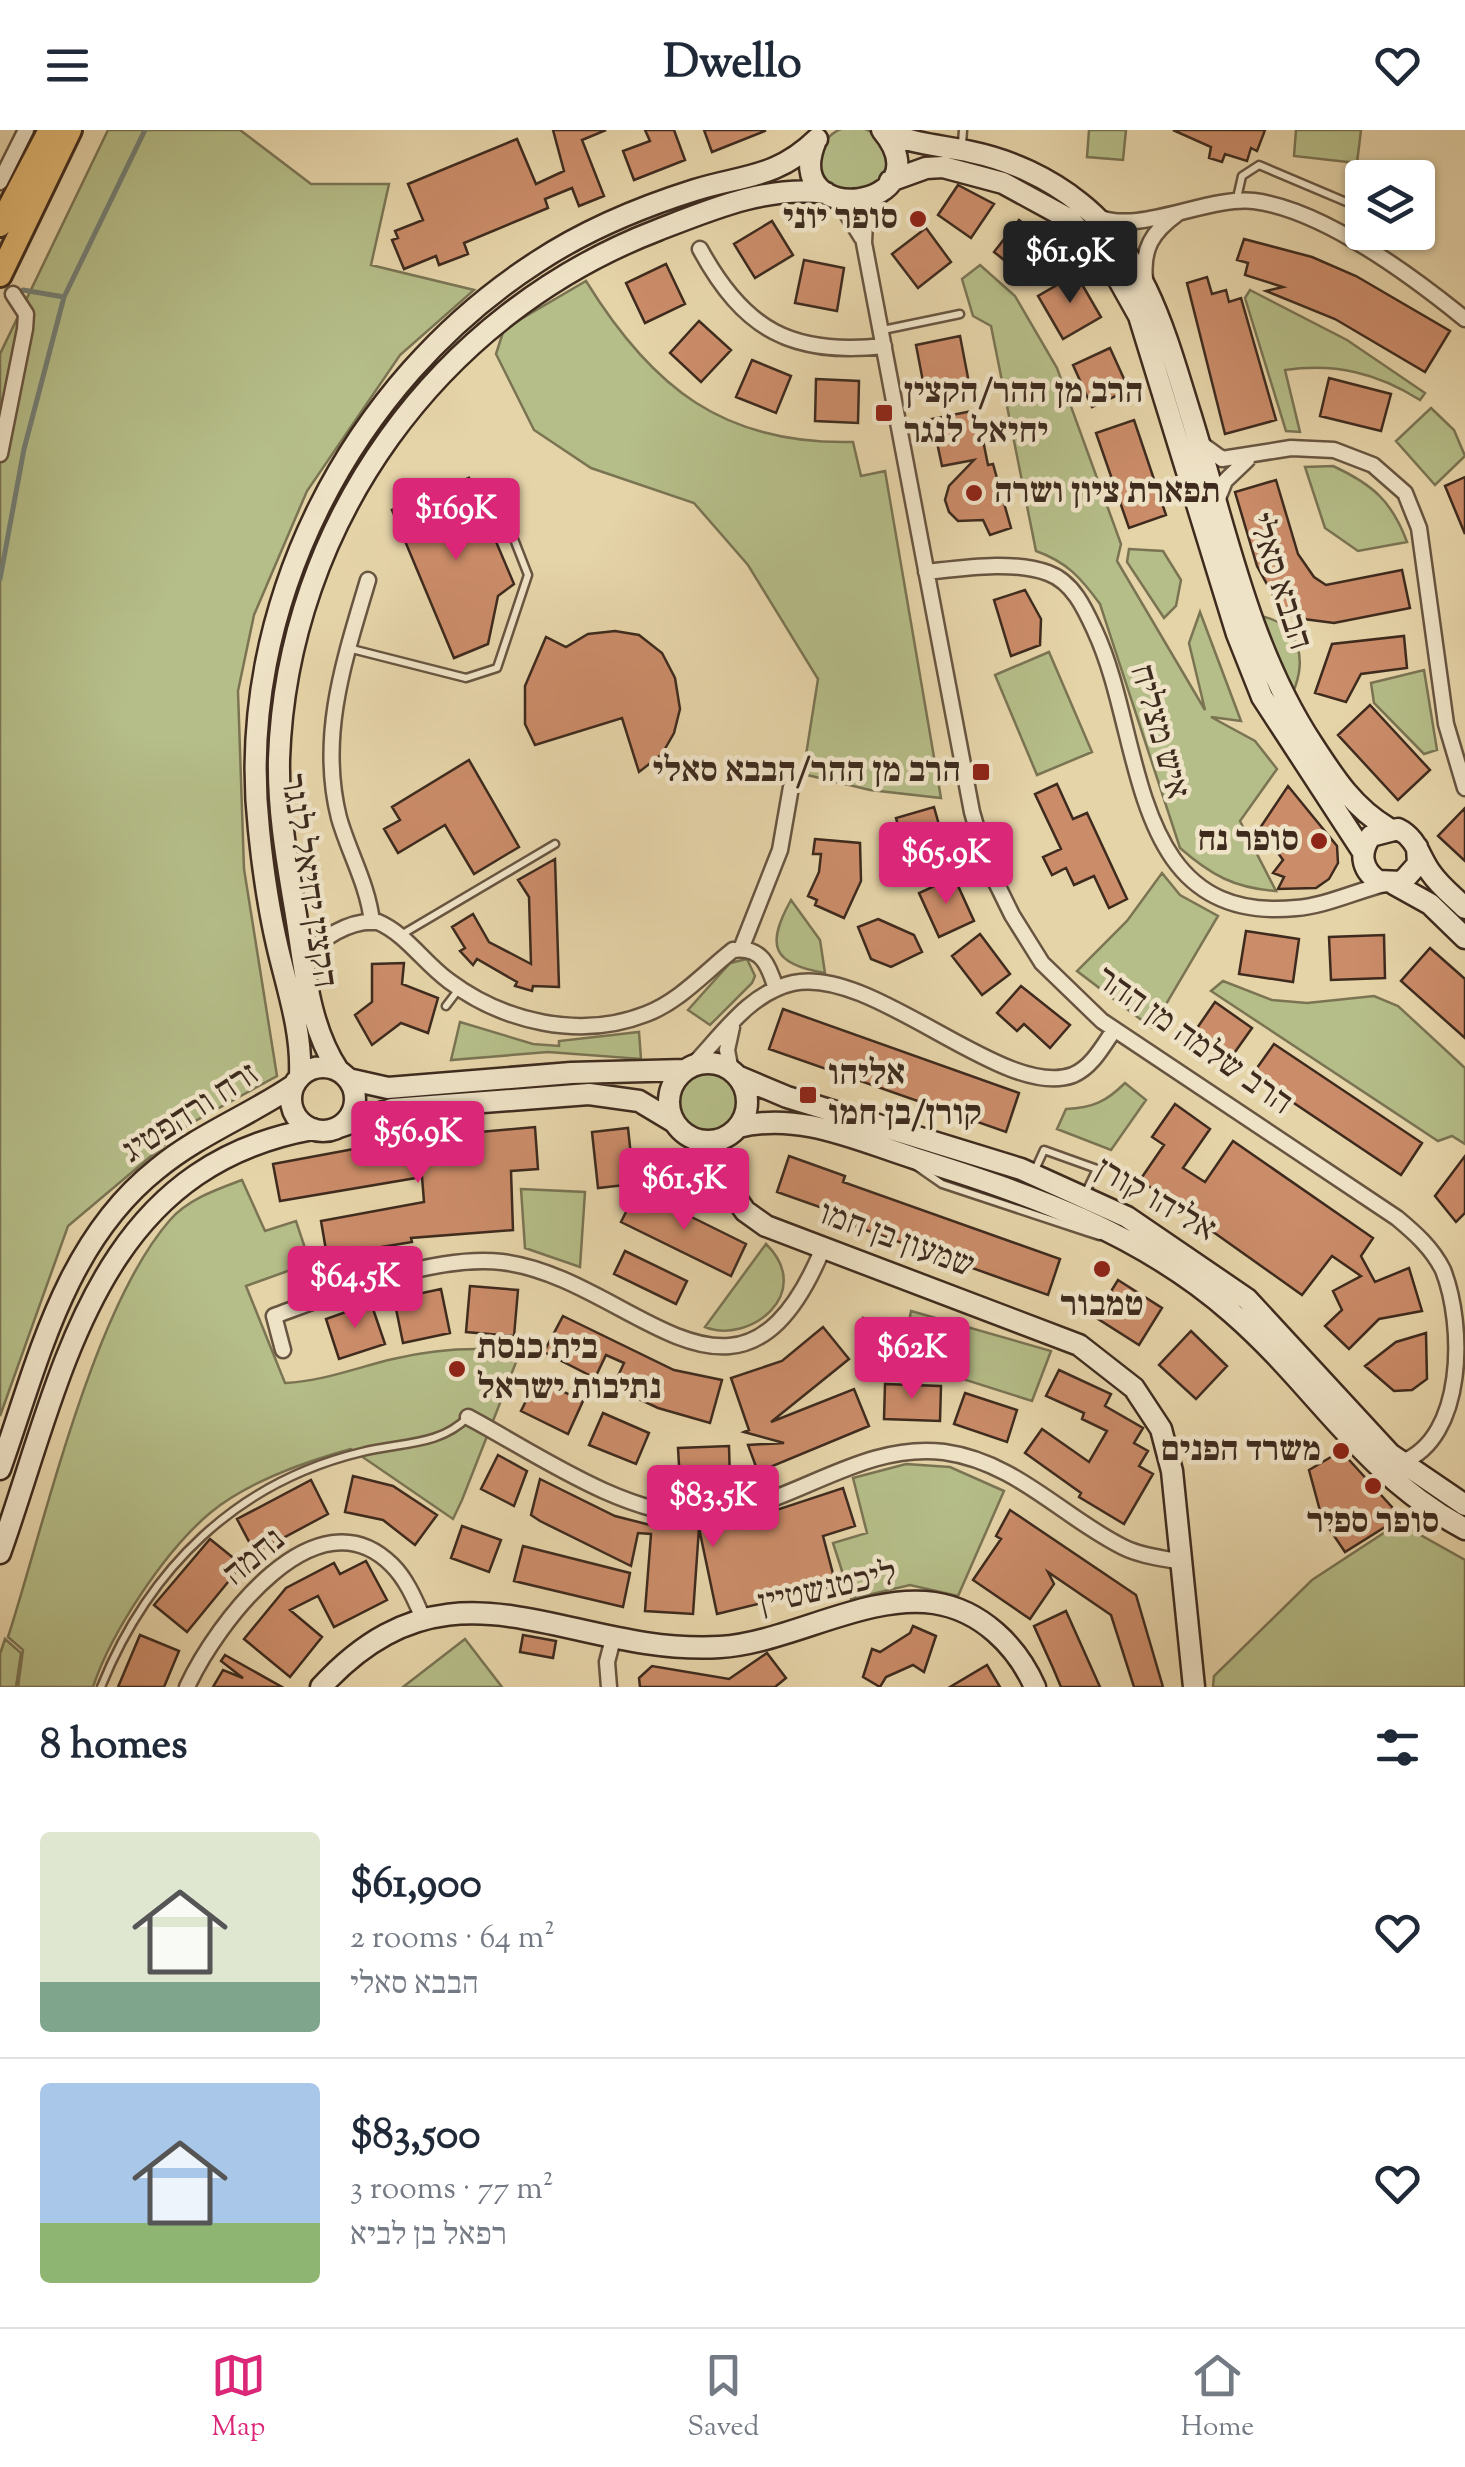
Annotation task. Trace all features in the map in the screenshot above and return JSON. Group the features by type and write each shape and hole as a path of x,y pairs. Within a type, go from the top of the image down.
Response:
{"main road":[{"path":"0,225 50,130"},
{"path":"6,284 70,130"}],"street":[{"path":"0,182 26,130"},
{"path":"864,243 866,221 895,153 888,131"},
{"name":"הבבא סאלי","path":"888,131 962,140 1034,173 1110,231 1146,287 1255,627 1293,716 1356,806 1388,828"},
{"path":"820,134 811,162 864,243"},
{"name":"הקצין יחיאל לנגר","path":"297,1080 296,1027 259,832 256,758 277,615 302,543 331,484 362,434 422,358 510,280 607,224 695,190 778,169 794,161 820,134"},
{"name":"הבבא סאלי","path":"833,197 864,202 883,188 926,168 942,168 1004,183 1069,220 1111,266 1139,316 1236,634 1262,697 1363,858"},
{"name":"הקצין יחיאל לנגר","path":"343,1075 322,1042 304,962 279,795 286,692 296,634 314,578 372,460 411,408 468,346 552,280 617,246 738,201 783,191 833,197"},
{"path":"1090,213 1103,219 1130,220 1237,202 1289,211 1403,269 1465,319"},
{"path":"1146,287 1144,252 1165,222 1182,210"},
{"name":"הרב שלמה מן ההר","path":"864,243 967,785 987,864 1042,963 1114,1030 1397,1218 1432,1252 1454,1296 1458,1388 1439,1436 1420,1456 1402,1462"},
{"path":"700,250 721,288 765,328 817,348 882,338"},
{"path":"0,454 26,314 6,284"},
{"path":"1199,443 1222,460 1291,448 1334,450 1373,464 1405,492 1419,528 1446,724 1465,788"},
{"path":"1217,501 1237,465 1252,457"},
{"name":"איש מצליח","path":"926,572 1029,569 1066,583 1100,641 1162,846 1184,875 1221,898 1255,907 1303,908 1390,884"},
{"path":"368,580 335,704 334,793 372,922"},
{"path":"741,949 780,850 791,787"},
{"path":"1341,895 1371,836 1388,828 1407,833 1431,873 1465,908"},
{"path":"1390,884 1414,871 1417,847"},
{"path":"1363,858 1372,877 1430,904 1465,938"},
{"path":"304,962 323,940 355,924 372,922 400,936 460,988 519,1018 563,1026 592,1025 646,1014 694,984 733,950 741,949 764,959 776,989"},
{"path":"674,1122 669,1100 689,1068 736,1018 776,989 792,983 836,984 1010,1066 1044,1076 1070,1076 1083,1070 1114,1030"},
{"path":"735,1198 723,1160 746,1106 727,1038 736,1018"},
{"path":"734,1073 719,1064 629,1075 571,1073 388,1088 318,1067 297,1080 291,1095 296,1116 313,1130 336,1128 392,1110 589,1094 638,1101 695,1138 713,1140 734,1130"},
{"name":"אליהו קורן","path":"734,1073 787,1097 1032,1174 1085,1195 1172,1243 1247,1299 1402,1462 1465,1505"},
{"path":"336,1128 354,1106 343,1075"},
{"name":"זרח ורהפטיג","path":"0,1469 66,1287 106,1217 158,1168 297,1080"},
{"name":"אליהו קורן","path":"734,1130 774,1119 790,1121 1046,1201 1128,1241 1234,1314 1379,1470 1465,1529"},
{"name":"זרח ורהפטיג","path":"0,1554 78,1332 129,1235 175,1190 204,1171 269,1140 313,1130"},
{"name":"שמעון בן חמו","path":"695,1138 735,1198 766,1226 1079,1344 1118,1372 1150,1408 1161,1429 1172,1470 1194,1687"},
{"path":"283,1350 274,1316 362,1287 484,1260 532,1268 695,1343 734,1348 756,1339 782,1318 807,1288 823,1248"},
{"path":"468,1418 608,1491 655,1508 694,1515 735,1510 885,1456 927,1451 972,1457 1014,1476 1120,1546 1182,1562"},
{"name":"נחמה","path":"188,1687 213,1642 253,1594 284,1564 325,1544 358,1545 379,1555 407,1584 423,1618"},
{"name":"ליכטנשטיין","path":"321,1687 363,1648 390,1630 423,1618 487,1613 551,1621 658,1644 721,1647 888,1606 936,1604 958,1610 998,1635 1021,1660 1035,1687"},
{"path":"609,1687 607,1662 614,1635"}],"lane":[{"path":"1237,202 1242,176 1259,165 1345,202"},
{"path":"882,338 960,314"},
{"path":"347,648 466,678 497,668 528,575 512,534"},
{"path":"400,936 554,844"},
{"path":"446,1006 460,988"},
{"path":"1032,1174 1044,1150 1097,1169 1085,1195"},
{"path":"101,1687 144,1603 188,1547 218,1519 313,1465 449,1436 468,1418"}],"green space":[{"path":"853,127 866,129 877,137 885,148 885,174 877,185 866,193 853,195 840,193 829,185 821,174 819,161 821,148 829,137 840,129"},
{"path":"108,130 240,130 311,184 389,184 371,265 474,290 400,355 307,491 254,615 238,691 244,869 277,1076 188,1125 68,1226 0,1416 0,354"},
{"path":"1089,130 1126,130 1123,160 1087,157"},
{"path":"1296,130 1361,130 1357,160 1294,156"},
{"path":"980,265 1015,296 1057,368 1121,544 1117,561 1205,710 1189,643 1200,612 1241,721 1211,717 1255,741 1277,769 1240,821 1276,891 1224,878 1180,848 1100,604 1072,572 1036,551 991,326 973,316 962,279"},
{"path":"586,281 637,352 696,403 729,421 766,433 853,442 861,476 885,471 941,798 870,790 803,774 818,679 748,565 694,503 591,468 534,430 496,354 504,329"},
{"path":"1250,290 1347,340 1425,393 1420,400 1388,383 1339,369 1285,370 1300,432 1286,431 1245,298"},
{"path":"1431,408 1454,430 1465,456 1435,485 1396,441"},
{"path":"1333,466 1379,495 1395,515 1407,542 1358,551 1325,528 1305,467"},
{"path":"1129,549 1163,551 1181,580 1176,606 1164,618 1127,562"},
{"path":"1255,615 1283,626 1298,647 1299,673 1289,700"},
{"path":"1049,652 1092,752 1037,775 995,675"},
{"path":"1424,670 1437,750 1424,754 1374,703 1371,683"},
{"path":"1162,873 1180,895 1218,916 1152,1028 1077,971 1127,921"},
{"path":"791,900 820,940 825,973 793,964 778,950 778,929"},
{"path":"747,959 755,976 752,983 710,1025 688,1010 730,963"},
{"path":"1223,981 1272,1000 1307,1003 1374,996 1398,1006 1465,1068 1465,1144 1452,1136 1438,1141 1211,991"},
{"path":"460,1022 533,1044 559,1046 559,1041 639,1032 641,1059 548,1052 451,1060"},
{"path":"708,1070 730,1080 740,1102 730,1124 708,1134 686,1124 676,1102 686,1080"},
{"path":"1125,1083 1146,1100 1111,1150 1057,1129 1066,1109 1099,1102"},
{"path":"242,1180 265,1231 296,1221 310,1263 246,1286 285,1383 425,1353 472,1349 520,1352 462,1500 453,1519 351,1449 277,1474 225,1502 175,1548 126,1618 93,1687 18,1687 23,1650 8,1637 74,1418 117,1306 142,1258 170,1220 185,1206"},
{"path":"521,1189 585,1192 580,1267 525,1248"},
{"path":"766,1244 780,1262 784,1280 771,1311 740,1329 722,1331 705,1327"},
{"path":"911,1311 1051,1351 1032,1401 919,1365 901,1366"},
{"path":"906,1464 950,1467 1004,1491 958,1596 910,1585 851,1599 833,1543 867,1533 853,1478"},
{"path":"1399,1523 1465,1560 1465,1687 1213,1687 1214,1676 1312,1580"},
{"path":"5,1639 21,1653 16,1687 0,1687 0,1654"},
{"path":"465,1639 502,1687 403,1687"}],"building":[{"path":"553,130 606,130 582,140 604,196 579,206 572,188 545,199 548,208 464,243 468,254 439,265 436,256 404,269 392,240 398,238 395,231 423,220 408,184 517,139 536,184 564,171"},
{"path":"645,130 674,130 685,160 634,180 623,151 650,141"},
{"path":"704,130 765,130 765,131 712,152"},
{"path":"1173,130 1265,130 1257,151 1251,148 1247,161 1225,154 1222,162 1209,158 1211,147"},
{"path":"958,185 994,204 971,238 938,215"},
{"path":"1019,220 1054,248 1029,280 994,252"},
{"path":"772,221 793,255 755,278 734,244"},
{"path":"926,228 951,262 918,288 892,254"},
{"path":"1244,239 1312,257 1356,276 1450,331 1425,372 1335,319 1266,291 1283,287 1245,275 1248,263 1237,260"},
{"path":"804,260 844,268 837,311 795,303"},
{"path":"666,264 685,304 645,323 626,283"},
{"path":"1076,274 1101,317 1063,339 1038,296"},
{"path":"1207,277 1212,294 1226,290 1229,302 1241,298 1276,420 1225,434 1187,283"},
{"path":"699,321 731,350 701,382 670,353"},
{"path":"960,336 969,383 925,392 916,345"},
{"path":"1110,348 1129,390 1092,407 1073,365"},
{"path":"752,360 791,376 776,413 736,397"},
{"path":"1329,378 1391,394 1381,431 1320,416"},
{"path":"816,379 859,381 858,423 815,421"},
{"path":"977,410 988,465 993,464 1011,528 990,535 983,520 958,521 949,512 945,500 949,486 974,460 942,466 932,419"},
{"path":"1134,420 1166,515 1129,528 1096,433"},
{"path":"1465,477 1465,534 1445,486"},
{"path":"469,478 514,584 498,596 488,644 454,658 392,510"},
{"path":"1276,480 1298,554 1314,577 1326,585 1402,570 1410,608 1334,623 1296,618 1280,608 1257,566 1235,492"},
{"path":"1025,590 1041,619 1040,645 1011,656 994,600"},
{"path":"615,631 639,635 662,653 675,678 680,709 674,733 662,754 639,772 622,718 535,745 525,724 525,686 546,637 566,647 588,634"},
{"path":"1404,636 1407,668 1361,674 1346,702 1315,693 1332,644"},
{"path":"1370,705 1430,770 1398,800 1338,735"},
{"path":"469,760 519,847 474,874 445,825 398,853 384,829 400,820 392,807"},
{"path":"1057,784 1073,819 1087,813 1127,899 1109,908 1094,876 1074,885 1066,868 1052,875 1043,857 1061,849 1035,794"},
{"path":"1288,786 1337,846 1338,863 1329,879 1316,888 1278,889 1284,877 1273,873 1283,860 1260,828"},
{"path":"934,807 948,857 910,868 896,818"},
{"path":"1465,808 1465,861 1438,836"},
{"path":"815,839 860,843 861,881 844,918 815,905 817,900 808,896 819,872 821,854 813,854"},
{"path":"555,859 559,987 533,986 532,991 515,986 517,982 477,959 473,965 460,951 465,948 452,927 473,914 489,942 531,964 529,897 518,880"},
{"path":"954,877 974,921 939,937 919,893"},
{"path":"878,919 914,935 922,952 891,967 871,959 858,927"},
{"path":"1246,931 1299,939 1293,982 1239,974"},
{"path":"980,934 1010,974 982,995 952,956"},
{"path":"1384,935 1385,978 1331,980 1329,937"},
{"path":"1430,948 1465,979 1465,1038 1401,981"},
{"path":"404,963 402,984 438,998 428,1033 401,1023 372,1045 355,1015 372,1002 372,964"},
{"path":"1021,986 1070,1025 1050,1048 1024,1024 1017,1031 997,1013"},
{"path":"1215,1002 1252,1028 1230,1059 1193,1034"},
{"path":"783,1009 1019,1093 1006,1132 769,1049"},
{"path":"1274,1044 1422,1143 1401,1175 1252,1075"},
{"path":"1175,1104 1210,1129 1183,1168 1205,1182 1233,1141 1373,1238 1361,1256 1375,1282 1409,1268 1422,1311 1379,1319 1349,1349 1325,1326 1342,1310 1333,1291 1361,1276 1332,1256 1302,1295 1140,1180 1164,1145 1152,1137"},
{"path":"535,1127 538,1169 511,1171 513,1230 411,1238 412,1242 327,1256 321,1221 424,1202 422,1177 280,1201 273,1164 413,1138"},
{"path":"628,1128 634,1184 598,1188 592,1132"},
{"path":"789,1156 845,1176 843,1182 1060,1259 1048,1295 846,1223 848,1217 777,1192"},
{"path":"1465,1156 1465,1213 1456,1222 1435,1196"},
{"path":"637,1190 746,1244 731,1276 621,1222"},
{"path":"625,1251 687,1281 676,1304 614,1274"},
{"path":"1118,1280 1162,1308 1139,1345 1095,1317"},
{"path":"470,1286 518,1290 514,1336 466,1332"},
{"path":"441,1289 450,1333 403,1343 394,1299"},
{"path":"371,1303 385,1344 339,1359 326,1319"},
{"path":"563,1316 674,1370 722,1380 710,1423 658,1408 613,1387 624,1363 606,1355 595,1378 544,1352"},
{"path":"863,1318 902,1325 898,1346 859,1339"},
{"path":"823,1327 849,1359 771,1422 854,1389 869,1426 758,1472 748,1445 784,1443 744,1432 749,1430 731,1378 782,1361"},
{"path":"1191,1331 1227,1366 1196,1399 1159,1365"},
{"path":"1426,1333 1427,1379 1412,1390 1394,1391 1365,1366 1396,1342"},
{"path":"1059,1370 1111,1394 1105,1406 1143,1428 1134,1443 1148,1451 1139,1466 1153,1474 1124,1524 1079,1497 1081,1493 1025,1453 1042,1429 1089,1462 1107,1431 1082,1419 1084,1413 1046,1396"},
{"path":"537,1379 583,1401 568,1434 521,1411"},
{"path":"885,1384 941,1386 940,1421 884,1419"},
{"path":"965,1393 1017,1410 1007,1442 954,1424"},
{"path":"603,1413 649,1433 636,1464 589,1445"},
{"path":"729,1446 730,1480 680,1482 678,1448"},
{"path":"1341,1451 1401,1517 1345,1552 1322,1518 1309,1470"},
{"path":"498,1455 527,1471 514,1506 481,1489"},
{"path":"353,1476 393,1486 437,1515 415,1545 383,1520 345,1512"},
{"path":"540,1479 615,1516 662,1528 699,1528 693,1614 645,1611 651,1534 638,1533 631,1566 531,1515"},
{"path":"311,1480 328,1514 255,1553 237,1519"},
{"path":"843,1488 855,1526 823,1536 836,1585 717,1614 699,1528 722,1528"},
{"path":"1010,1510 1136,1595 1163,1687 1134,1687 1111,1615 1048,1572 1054,1584 1030,1619 973,1580 1001,1539 996,1536"},
{"path":"462,1526 501,1540 489,1572 451,1558"},
{"path":"210,1539 242,1565 187,1632 154,1605"},
{"path":"523,1546 630,1573 623,1607 514,1581"},
{"path":"366,1561 387,1600 334,1627 318,1596 290,1610 322,1637 290,1677 244,1639 286,1588 334,1563 340,1574"},
{"path":"1066,1611 1100,1687 1061,1687 1034,1626"},
{"path":"913,1626 936,1636 924,1672 913,1665 886,1677 880,1687 863,1677 872,1649 880,1652 910,1633"},
{"path":"140,1635 179,1651 164,1687 118,1687"},
{"path":"523,1635 556,1641 553,1658 520,1652"},
{"path":"767,1653 786,1678 775,1687 640,1687 639,1678 652,1666 729,1679"},
{"path":"225,1655 282,1687 213,1687 223,1670 243,1678 221,1661"},
{"path":"987,1665 1000,1687 950,1687"}],"waterway":[{"path":"0,579 24,449 64,297 145,130"},
{"path":"23,290 64,297"}],"place":[{"name":"סופר יוני","path":"918,219"},
{"name":"הרב מן ההר/הקצין יחיאל לנגר","path":"884,413"},
{"name":"תפארת ציון ושרה","path":"974,493"},
{"name":"הרב מן ההר/הבבא סאלי","path":"981,772"},
{"name":"סופר נח","path":"1319,841"},
{"name":"אליהו קורן/בן חמו","path":"808,1095"},
{"name":"טמבור","path":"1102,1269"},
{"name":"בית כנסת נתיבות ישראל","path":"457,1369"},
{"name":"משרד הפנים","path":"1341,1451"},
{"name":"סופר ספיר","path":"1373,1486"}]}
